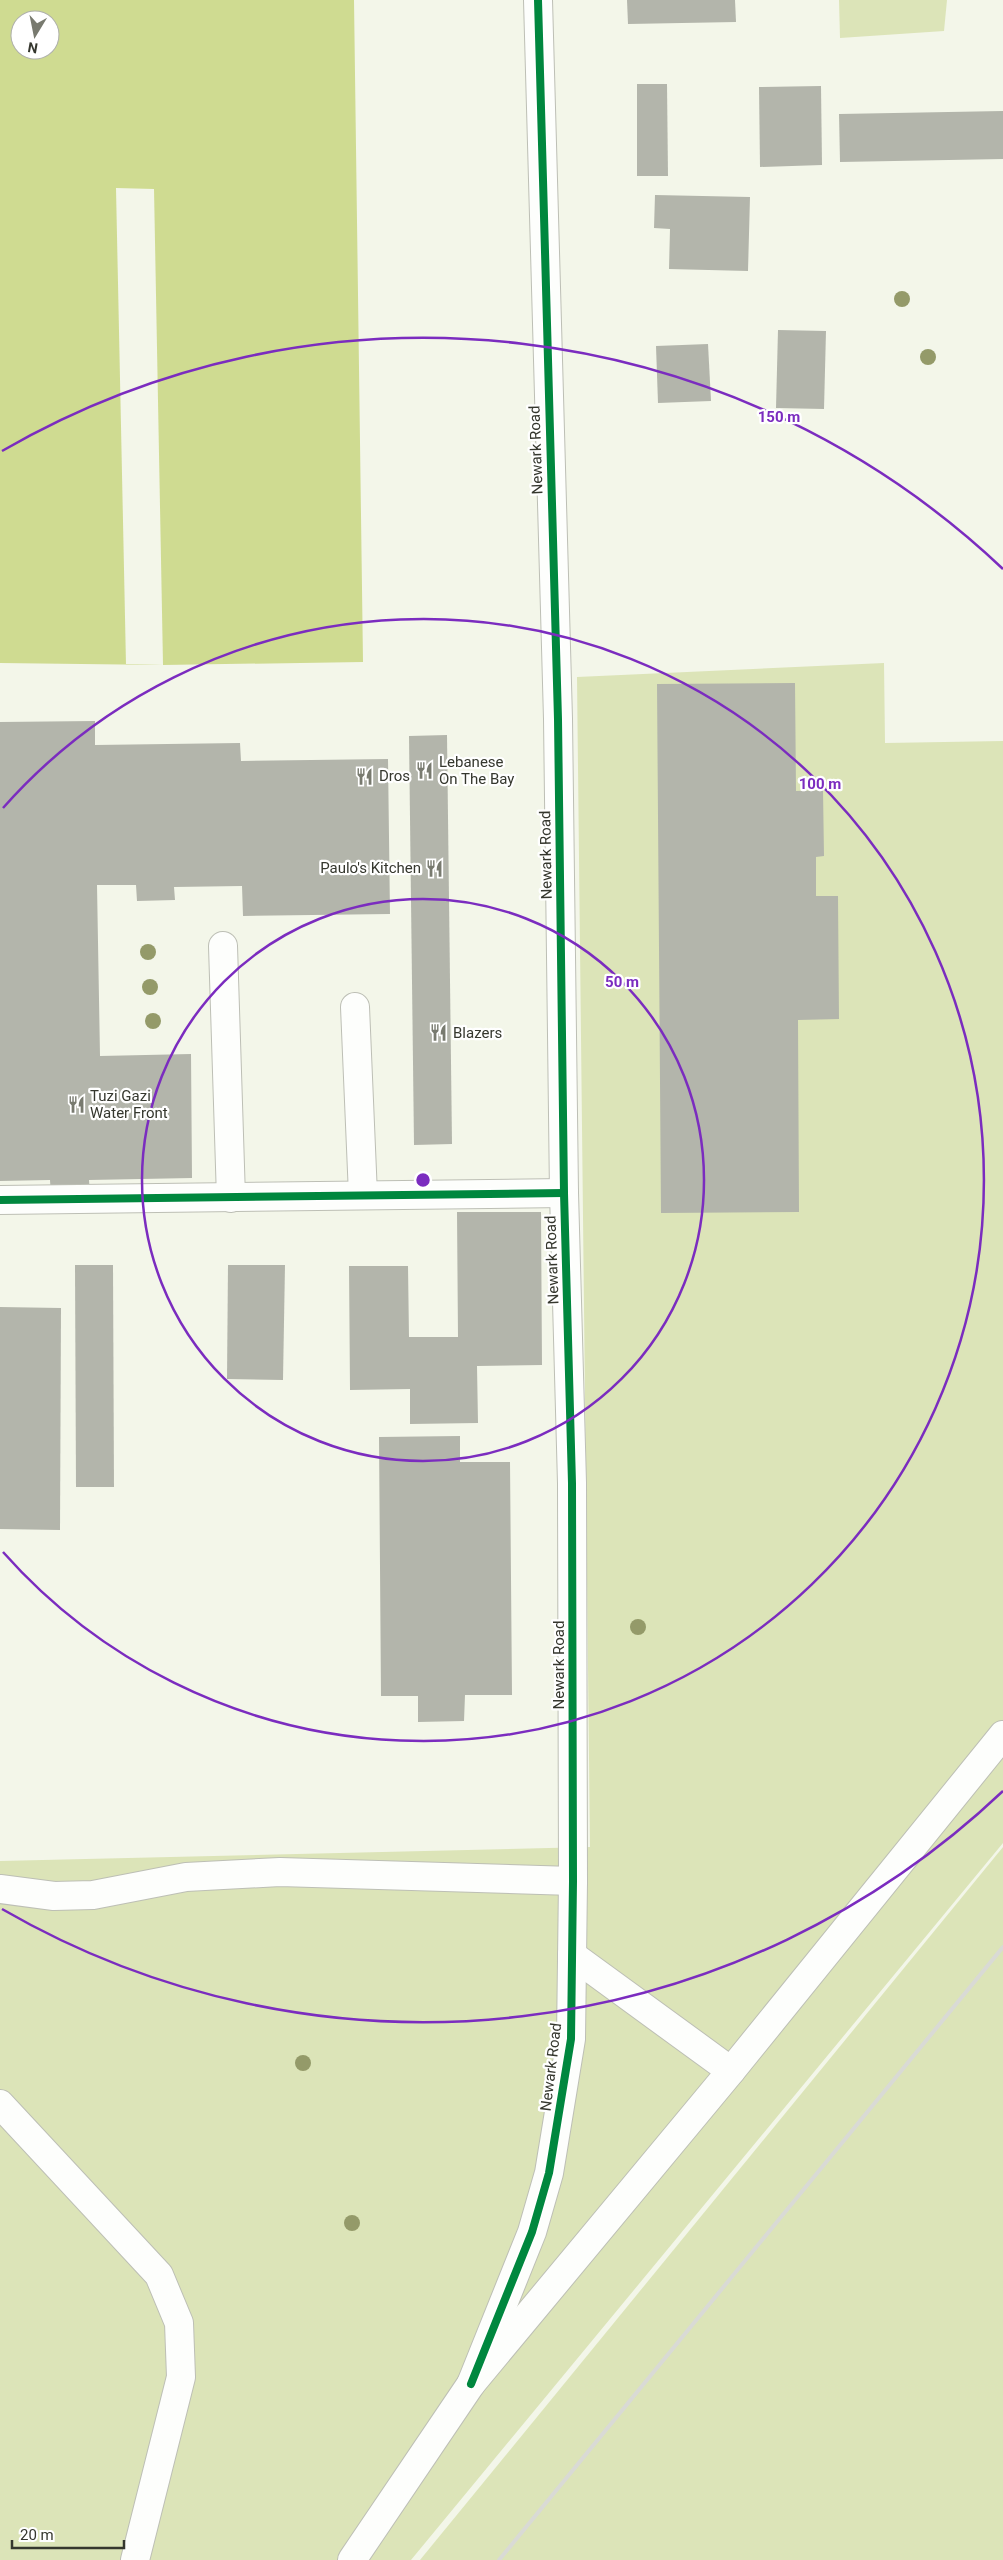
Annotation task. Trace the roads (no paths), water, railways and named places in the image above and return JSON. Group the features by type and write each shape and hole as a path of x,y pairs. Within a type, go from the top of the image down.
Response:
{"street":[{"name":"Newark Road","path":"471,2384 532,2232 549,2173 571,2039 573,1881 572,1483 564,1192 558,719 538,0"},
{"path":"224,946 231,1198"},
{"path":"354,1007 363,1195"},
{"path":"0,1200 564,1192"},
{"path":"352,2560 471,2384 731,2071 1003,1735"},
{"path":"0,1889 54,1896 93,1895 186,1877 280,1872 573,1881"},
{"path":"572,1955 731,2071"},
{"path":"0,2104 159,2275 179,2323 181,2377 135,2560"}],"railway":[{"path":"499,2560 1003,1947"}],"place":[{"name":"Lebanese On The Bay","path":"425,771"},
{"name":"Dros","path":"365,776"},
{"name":"Paulo's Kitchen","path":"435,868"},
{"name":"Blazers","path":"439,1033"},
{"name":"Tuzi Gazi Water Front","path":"76,1105"}]}
